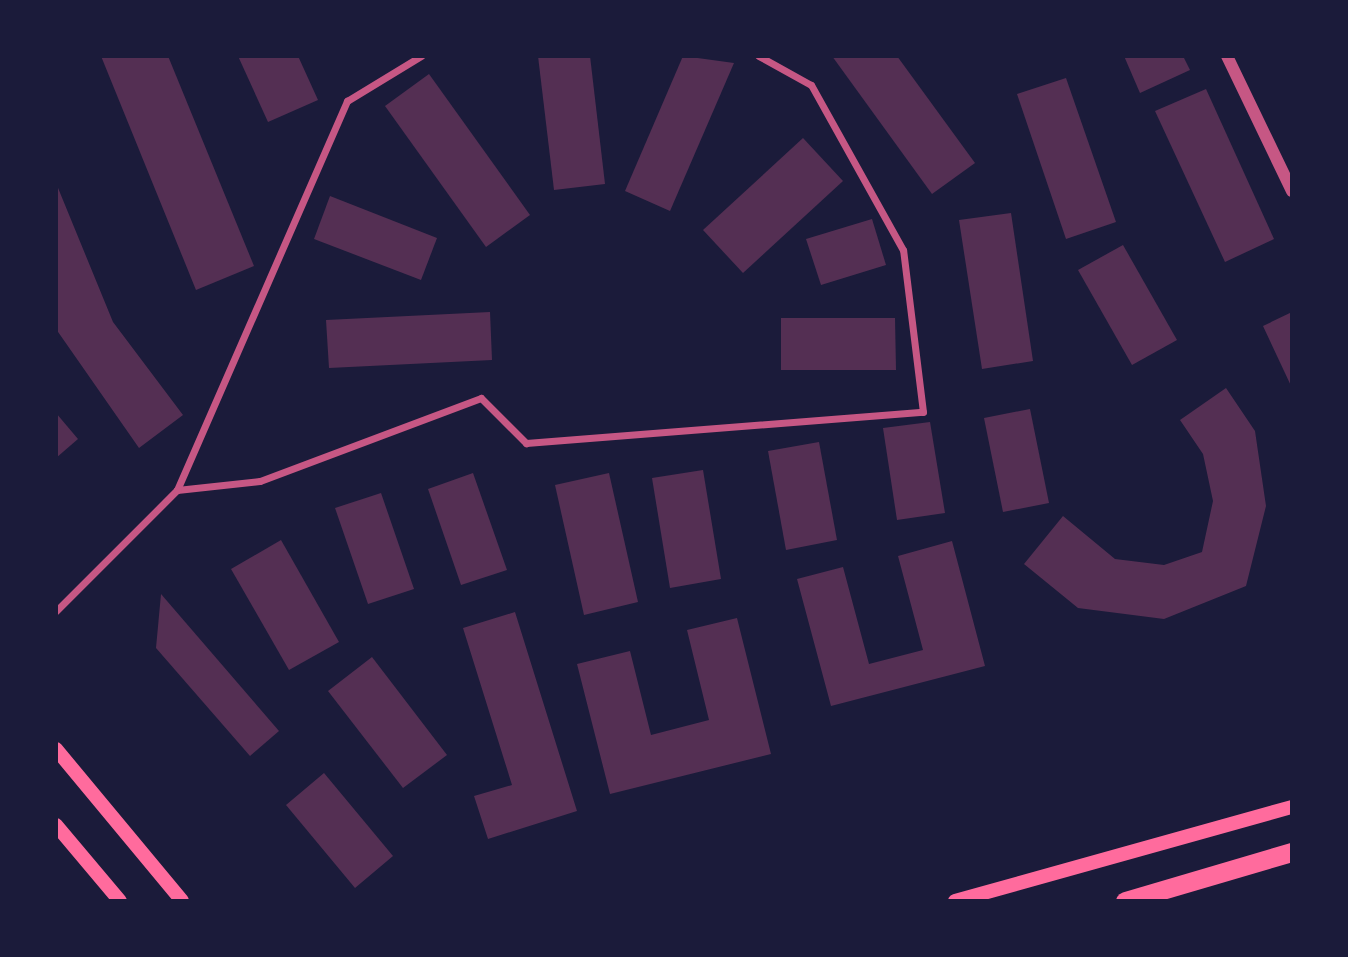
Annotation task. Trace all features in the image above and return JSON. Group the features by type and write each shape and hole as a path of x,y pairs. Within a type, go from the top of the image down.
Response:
{"highway":[{"path":"1125,901 1292,852"}],"main road":[{"path":"56,749 183,901"},
{"path":"954,901 1292,807"},
{"path":"56,825 120,901"}],"street":[{"path":"56,611 177,490 347,101 421,56"},
{"path":"177,490 260,481 481,398 526,443 923,412 903,250 811,85 759,56"},
{"path":"1227,56 1292,191"}],"building":[{"path":"101,56 168,56 254,266 196,290"},
{"path":"238,56 298,56 318,100 268,122"},
{"path":"538,56 590,56 605,184 554,190"},
{"path":"683,56 734,63 670,211 625,191"},
{"path":"832,56 897,56 975,163 932,194"},
{"path":"1124,56 1183,56 1190,70 1140,93"},
{"path":"429,74 530,215 486,247 385,106"},
{"path":"1066,78 1116,222 1066,239 1017,94"},
{"path":"1206,89 1274,239 1225,262 1155,111"},
{"path":"803,138 843,181 743,273 703,230"},
{"path":"56,183 113,322 183,415 139,448 56,329"},
{"path":"330,196 437,238 421,280 314,239"},
{"path":"1011,213 1033,361 982,369 959,220"},
{"path":"872,219 886,265 821,285 806,239"},
{"path":"1123,245 1177,340 1132,365 1078,270"},
{"path":"490,312 492,360 329,368 326,320"},
{"path":"1292,312 1292,388 1263,326"},
{"path":"781,318 895,318 896,370 781,370"},
{"path":"1226,388 1255,431 1266,506 1246,586 1164,619 1078,608 1024,564 1063,516 1115,559 1164,565 1202,552 1213,501 1203,454 1180,420"},
{"path":"1030,409 1049,503 1003,512 984,418"},
{"path":"56,413 78,439 56,458"},
{"path":"930,422 945,513 897,520 883,428"},
{"path":"819,442 837,540 786,550 768,451"},
{"path":"703,470 721,579 670,588 652,478"},
{"path":"473,473 507,570 461,585 428,489"},
{"path":"609,473 638,602 584,615 555,485"},
{"path":"381,493 414,589 368,604 335,508"},
{"path":"281,540 339,642 289,670 231,569"},
{"path":"952,541 985,666 831,706 797,579 843,567 869,664 923,650 898,556"},
{"path":"161,594 279,731 250,756 156,648"},
{"path":"515,612 577,811 488,839 474,796 512,785 463,628"},
{"path":"737,618 771,754 610,794 577,664 630,651 651,735 709,720 687,630"},
{"path":"372,657 447,755 403,788 328,691"},
{"path":"324,773 393,856 355,888 286,805"}]}
